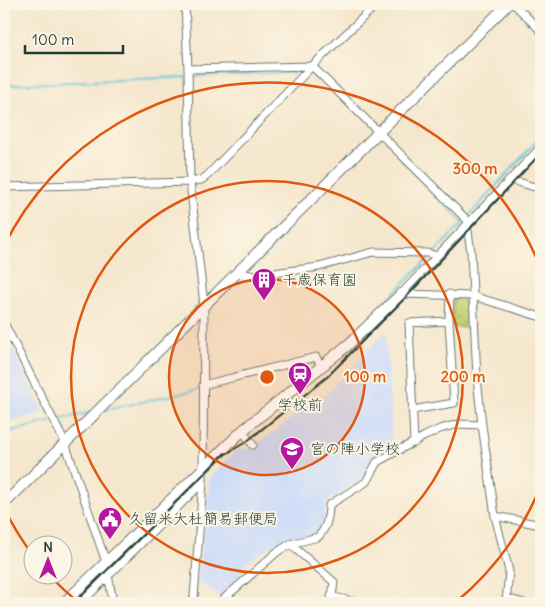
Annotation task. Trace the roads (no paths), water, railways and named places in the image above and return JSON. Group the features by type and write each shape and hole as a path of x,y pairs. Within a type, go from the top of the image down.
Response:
{"street":[{"path":"185,4 190,182 204,305 203,482 192,603"},
{"path":"4,187 190,182 201,180 207,176 312,66 377,4"},
{"path":"4,504 508,4"},
{"path":"514,4 541,32"},
{"path":"188,69 312,66 468,224 477,378 495,516 509,571 506,601 524,603"},
{"path":"64,603 242,431 349,344 401,294 541,148"},
{"path":"512,180 541,189"},
{"path":"236,274 258,275 320,267 373,252 427,253 436,256"},
{"path":"401,294 473,296 541,317"},
{"path":"412,410 454,403 449,321 450,294"},
{"path":"414,443 409,323 449,321"},
{"path":"4,323 65,443 106,562 113,603"},
{"path":"203,385 316,358 322,367"},
{"path":"219,603 272,556 290,544 318,537 326,526 329,516 329,505 366,482 377,462 440,429 458,424 482,425"},
{"path":"242,431 252,444"},
{"path":"81,603 203,482"},
{"path":"495,516 541,525"},
{"path":"290,544 334,582 331,600 358,603"}],"waterway":[{"path":"191,76 304,72"},
{"path":"4,85 186,77"},
{"path":"467,218 541,136"},
{"path":"398,156 463,223 434,253"},
{"path":"384,303 430,257"},
{"path":"206,388 286,368 318,363"},
{"path":"105,410 201,389"},
{"path":"57,420 89,413"},
{"path":"4,433 52,421"}],"railway":[{"path":"221,457 246,442 327,377 409,294 541,153"},
{"path":"74,603 225,453"}],"place":[{"name":"千歳保育園","path":"264,301"},
{"name":"学校前","path":"300,395"},
{"name":"宮の陣小学校","path":"292,470"},
{"name":"久留米大杜簡易郵便局","path":"110,540"}]}
